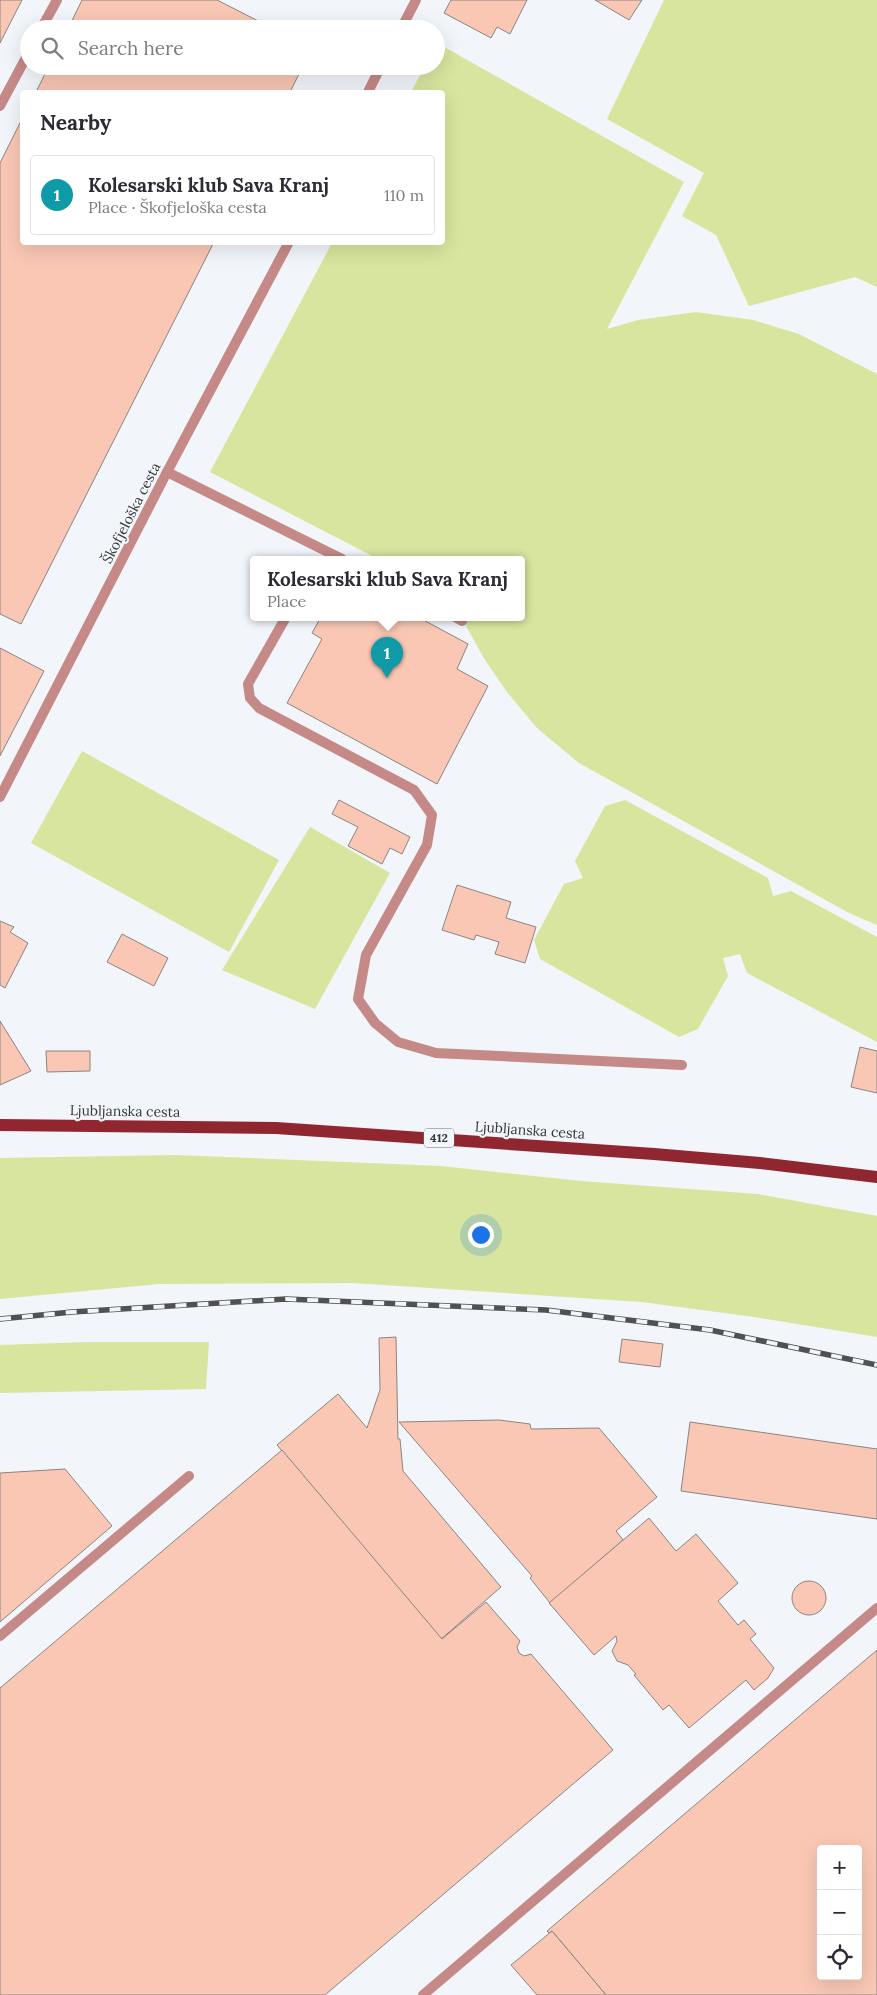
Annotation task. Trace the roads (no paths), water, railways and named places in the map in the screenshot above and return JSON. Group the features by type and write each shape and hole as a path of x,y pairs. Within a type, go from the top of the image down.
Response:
{"main road":[{"name":"Ljubljanska cesta","path":"0,1125 276,1128 654,1154 760,1163 877,1177"}],"street":[{"path":"46,20 57,0"},
{"path":"406,20 416,0"},
{"path":"0,106 20,69"},
{"path":"369,90 376,75"},
{"name":"Škofjeloška cesta","path":"0,797 167,472 287,245"},
{"path":"167,472 323,555"},
{"path":"284,621 248,684 250,698 259,708 414,790 432,815 428,845 366,955 358,999 375,1023 398,1042 436,1053 682,1066"},
{"path":"0,1636 189,1476"},
{"path":"422,1995 877,1608"}],"railway":[{"path":"0,1319 72,1312 286,1299 546,1310 710,1330 877,1365"}],"place":[{"name":"Kolesarski klub Sava Kranj","path":"387,678"}]}
